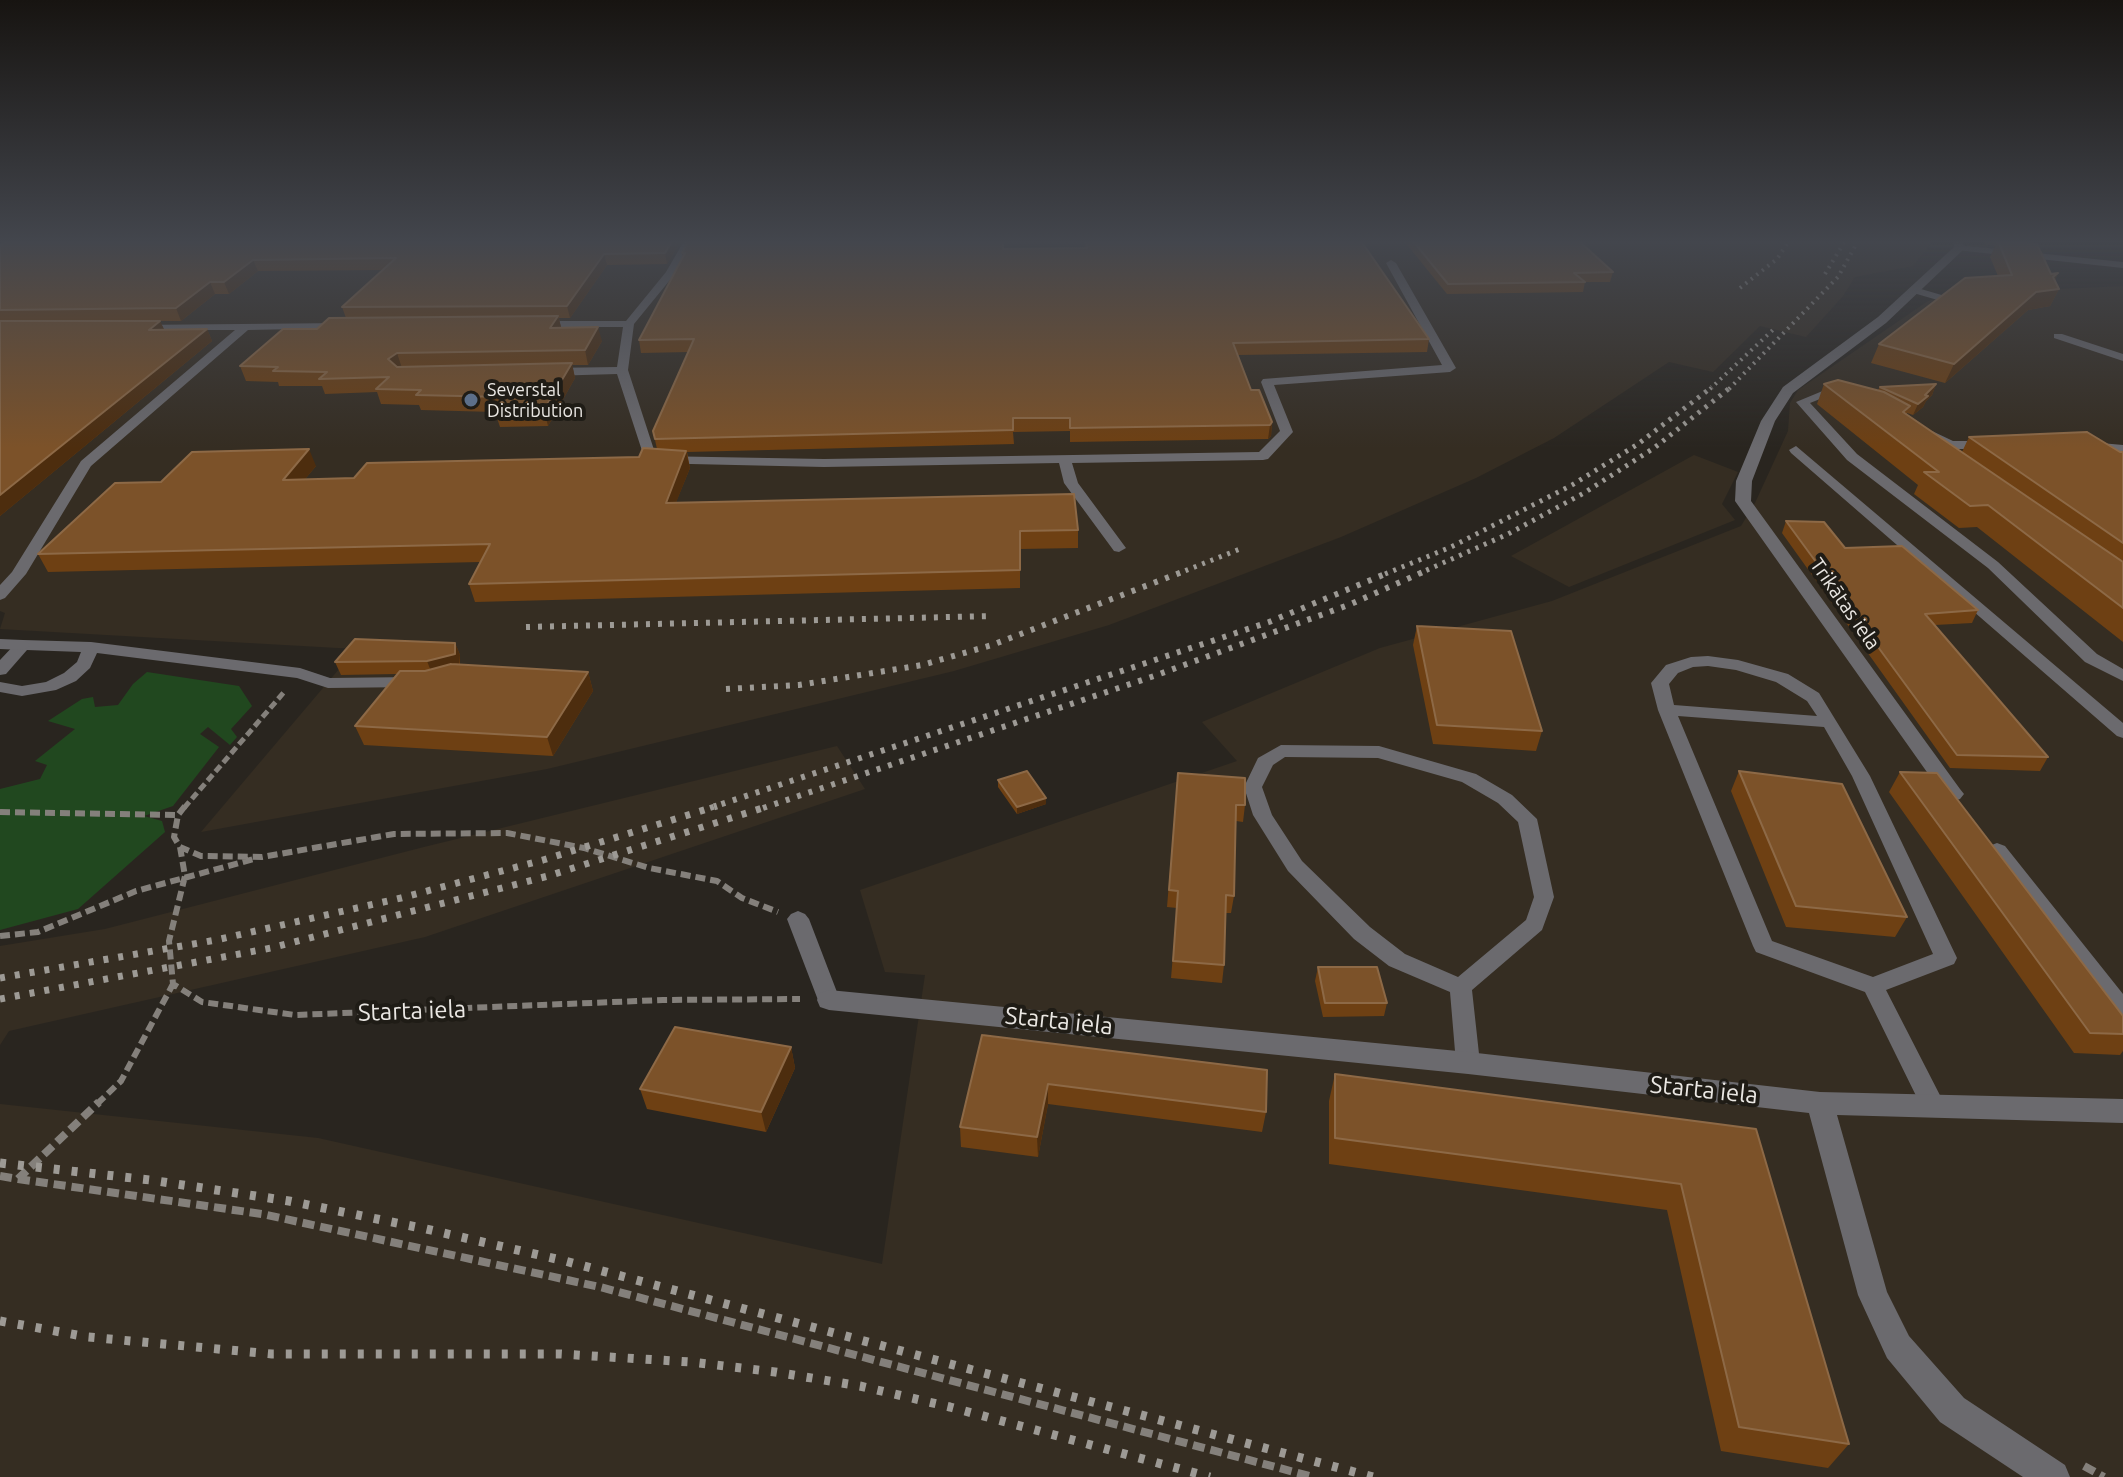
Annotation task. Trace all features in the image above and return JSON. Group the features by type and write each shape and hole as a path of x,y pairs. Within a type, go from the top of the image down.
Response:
{"street":[{"name":"Trikātas iela","path":"1893,310 1788,390 1768,421 1744,481 1743,501 1965,809"},
{"path":"0,644 23,645"},
{"path":"1984,834 2123,1012"},
{"name":"Starta iela","path":"829,1000 1468,1063 1820,1103 2123,1111"},
{"path":"1820,1103 1873,1295 1898,1347 1952,1410 2065,1470"}],"lane":[{"path":"640,310 629,324 622,370 651,460 824,463 1263,456 1287,432 1267,382 1450,368 1417,310"},
{"path":"533,324 629,324"},
{"path":"123,327 357,326"},
{"path":"0,595 18,574 86,464 245,327"},
{"path":"2058,336 2123,358"},
{"path":"528,372 622,370"},
{"path":"1801,381 1836,394 1802,402 1852,457 1993,565 2091,658 2123,676"},
{"path":"1923,430 1946,451 1996,445"},
{"path":"2073,446 2123,449"},
{"path":"1796,450 2123,732"},
{"path":"1065,460 1071,483 1119,548"},
{"path":"0,670 23,645 91,647 300,673 328,683 432,682"},
{"path":"0,687 22,691 50,686 70,677 84,664 91,647"},
{"path":"1708,661 1752,668 1782,678 1813,697 1830,722 1861,776 1946,958 1873,986 1764,946 1667,710 1660,683 1672,669 1691,662 1708,661"},
{"path":"1667,710 1830,722"},
{"path":"1281,751 1379,752 1469,778 1505,799 1527,819 1544,897 1535,924 1461,987 1397,960 1362,933 1295,866 1263,815 1253,787 1265,762 1281,751"},
{"path":"798,919 829,1000"},
{"path":"1873,986 1934,1107"},
{"path":"1461,987 1468,1063"}],"path":[{"path":"18,1179 121,1081 173,984 169,941 185,876 180,847 174,837 178,815 300,673"},
{"path":"0,812 178,815"},
{"path":"0,936 38,932 136,891 185,876 262,857 394,834 507,833 584,848 649,868 717,881 742,898 798,919"},
{"path":"180,847 201,856 262,857"},
{"name":"Starta iela","path":"173,984 202,1002 295,1015 663,1000 829,1000"},
{"path":"0,1176 262,1214 600,1287 1313,1477"},
{"path":"2065,1470 2104,1477"}],"shaded area":[{"path":"0,310 1830,310 1806,337 1760,326 1713,372 1669,362 1554,438 1476,478 1341,537 1109,625 954,671 547,769 201,832 356,649 0,629 5,613 0,611"},
{"path":"1915,310 2123,310 2123,1477 0,1477 0,1104 318,1138 882,1264 925,975 885,972 860,890 1237,761 1202,722 1380,648 1552,601 1741,526 1788,431 1790,403 1798,390"},
{"path":"1694,455 1738,472 1722,504 1735,520 1569,587 1511,556"},
{"path":"837,746 865,789 425,937 9,1031 0,1045 0,946 105,929"}],"green space":[{"path":"147,672 239,686 252,706 231,729 237,737 230,745 208,727 200,734 219,747 173,806 144,816 162,821 165,832 78,909 0,930 0,789 40,779 47,765 35,761 75,729 48,721 82,699 93,697 95,707 118,705 133,684"}],"building":[{"path":"655,310 1409,310 1429,339 1233,343 1251,390 1259,390 1272,422 1270,425 1070,428 1070,418 1013,418 1013,430 655,439 653,431 694,339 639,340"},
{"path":"1923,310 2016,310 1954,364 1879,344"},
{"path":"558,316 550,328 598,327 585,350 397,353 388,359 397,367 572,363 544,410 495,411 505,397 416,395 421,390 376,389 389,377 319,379 327,372 273,371 278,367 240,366 283,329 317,329 329,318"},
{"path":"0,321 160,321 149,330 207,329 0,495"},
{"path":"1838,380 1884,392 1910,406 1903,412 2123,562 2123,608 1988,505 1970,506 1924,472 1939,472 1824,384"},
{"path":"1936,384 1918,404 1880,387"},
{"path":"2087,432 2123,452 2123,543 1969,437"},
{"path":"643,448 686,451 666,503 1074,494 1078,530 1020,531 1020,570 469,584 490,544 38,554 115,483 161,482 192,452 309,449 283,480 354,478 367,463 639,457"},
{"path":"1786,521 1824,522 1845,548 1902,546 1978,610 1925,614 2048,757 1957,755"},
{"path":"1417,626 1511,631 1542,731 1437,725"},
{"path":"355,639 455,643 455,654 427,661 335,662"},
{"path":"451,664 588,672 547,737 355,726 400,671 425,671"},
{"path":"1027,771 1046,798 1017,807 998,780"},
{"path":"1739,771 1842,784 1907,917 1796,906"},
{"path":"1900,772 1937,773 2123,1016 2123,1034 2090,1033"},
{"path":"1178,773 1245,778 1245,805 1236,805 1234,896 1226,895 1224,965 1173,961 1178,891 1169,890"},
{"path":"1318,967 1377,967 1387,1003 1325,1003"},
{"path":"675,1027 791,1047 761,1112 640,1089"},
{"path":"982,1035 1267,1070 1266,1112 1048,1084 1037,1137 960,1127"},
{"path":"1335,1074 1756,1129 1849,1444 1739,1427 1681,1184 1335,1138"}],"railway":[{"path":"1731,387 1806,310"},
{"path":"1710,389 1776,327"},
{"path":"1385,574 1451,547 1572,485 1638,444 1712,387"},
{"path":"1418,574 1508,534 1584,493 1654,448 1731,387"},
{"path":"1177,574 1240,549"},
{"path":"726,689 799,685 922,665 992,645 1182,572"},
{"path":"710,808 1269,622 1390,572"},
{"path":"768,806 1154,676 1351,604 1423,572"},
{"path":"526,627 993,616"},
{"path":"0,978 216,940 401,898 543,860 717,806"},
{"path":"0,999 271,948 548,876 768,806"},
{"path":"763,808 768,806"},
{"path":"0,1163 150,1180 289,1201 426,1229 565,1261 1373,1477"},
{"path":"0,1321 88,1337 272,1354 560,1354 691,1362 775,1372 860,1386 950,1407 1210,1477"}],"place":[{"name":"Severstal Distribution","path":"471,400"}]}
